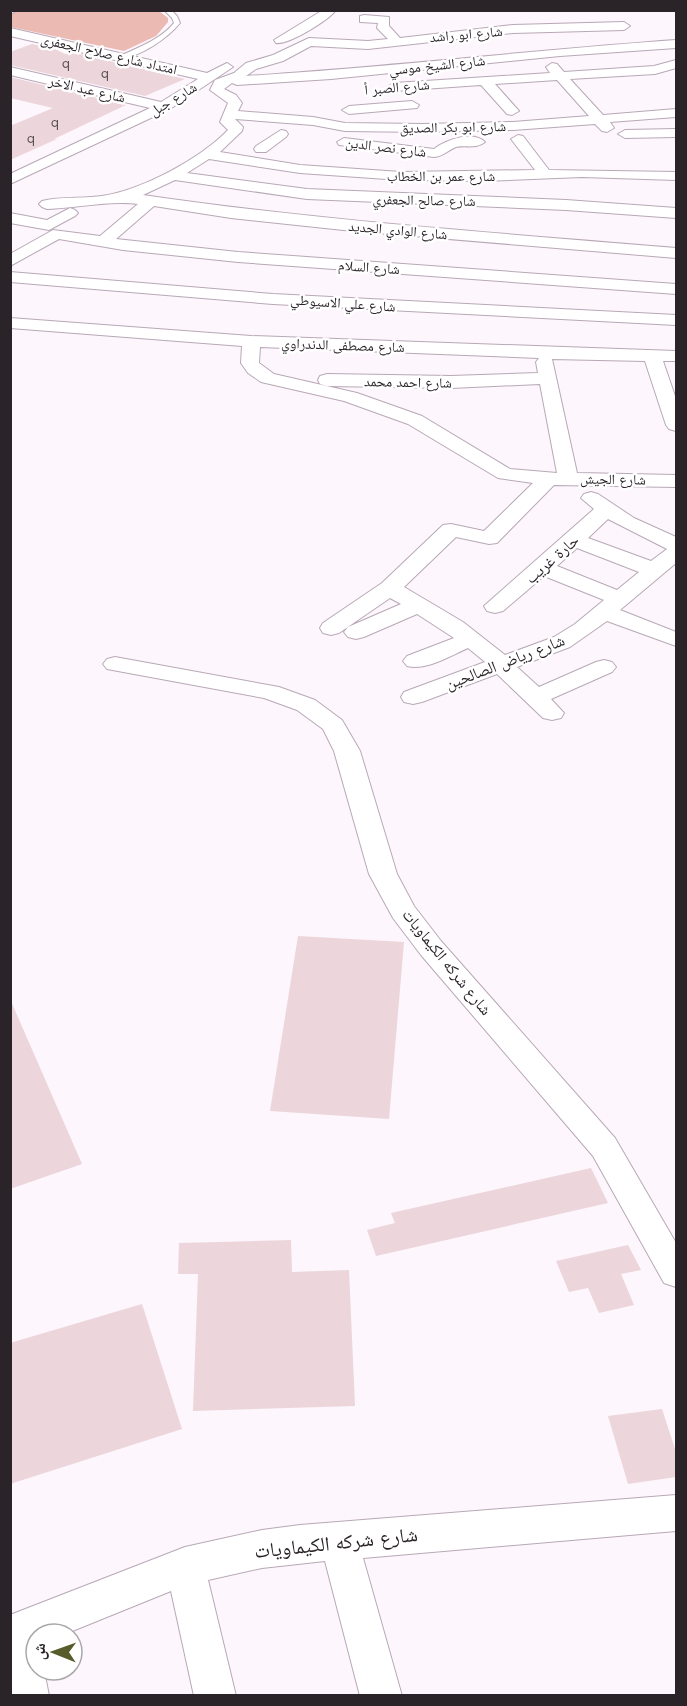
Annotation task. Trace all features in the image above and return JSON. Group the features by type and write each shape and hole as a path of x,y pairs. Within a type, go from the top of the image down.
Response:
{"street":[{"name":"شارع جبل","path":"10,180 163,107 196,88 208,76 311,24 330,10"},
{"path":"617,12 624,26 645,46 673,65"},
{"path":"352,45 354,36 364,24 385,20 383,29 389,31 396,42"},
{"path":"421,24 430,52"},
{"path":"511,25 528,50 561,76 613,134"},
{"name":"شارع ابو راشد","path":"303,46 379,44 511,25 624,26"},
{"name":"امتداد شارع صلاح الجعفرى","path":"10,32 208,76"},
{"path":"10,47 36,37"},
{"path":"379,44 395,56 402,68"},
{"name":"شارع الشيخ موسي","path":"230,80 249,82 534,54 676,45"},
{"path":"299,136 280,134 236,110 217,90 220,83 244,74 251,66 278,58 303,46 331,57 331,75"},
{"name":"شارع الصبر أ","path":"379,89 655,70 673,65"},
{"name":"شارع عبد الاخر","path":"10,71 163,107"},
{"path":"10,86 34,76"},
{"path":"349,110 517,111 484,81"},
{"path":"413,86 425,96"},
{"path":"554,93 573,91"},
{"path":"564,107 607,102"},
{"path":"314,121 388,112 412,105"},
{"path":"46,204 89,202 121,197 151,187 172,176 233,134 236,110"},
{"name":"شارع ابو بكر الصديق","path":"236,110 345,127 423,128 513,126 676,113"},
{"path":"590,135 676,133"},
{"path":"261,149 280,134"},
{"name":"شارع نصر الدين","path":"329,140 434,153 452,144 568,136"},
{"path":"518,140 545,174"},
{"path":"344,173 370,146"},
{"name":"شارع عمر بن الخطاب","path":"206,154 245,162 344,173 438,177 514,176 606,168 676,176"},
{"path":"500,157 514,176"},
{"name":"شارع صالح الجعفري","path":"172,176 307,194 492,201 676,213"},
{"path":"636,210 647,187"},
{"name":"شارع الوادي الجديد","path":"121,197 148,203 352,226 579,246 625,243 676,253"},
{"path":"352,226 371,198"},
{"path":"480,237 492,201"},
{"path":"10,261 52,235 89,202"},
{"path":"103,242 148,203"},
{"path":"198,253 231,213"},
{"path":"10,218 46,225 65,222 123,224"},
{"name":"شارع السلام","path":"65,222 103,242 167,250 198,253 243,250 420,271 676,289"},
{"path":"485,222 516,224"},
{"path":"579,246 584,225"},
{"path":"167,250 180,234"},
{"path":"420,271 435,234"},
{"path":"481,275 490,258"},
{"name":"شارع علي الاسيوطي","path":"14,280 273,299 328,295 363,304 676,320"},
{"path":"273,299 286,280"},
{"path":"363,304 373,284"},
{"path":"84,328 112,287"},
{"name":"شارع مصطفى الدندراوي","path":"10,323 251,341 676,356"},
{"path":"251,341 248,357 250,363 254,369 268,378 339,394 383,408 443,435 505,474 558,478 606,509 654,536 676,545"},
{"path":"544,353 558,478"},
{"path":"652,356 676,425"},
{"name":"شارع احمد محمد","path":"268,378 451,382 547,378"},
{"path":"356,632 410,594 452,530 489,538 558,478"},
{"name":"شارع الجيش","path":"558,478 676,481"},
{"name":"حارة غريب","path":"495,606 543,568 606,509"},
{"path":"574,540 654,570"},
{"name":"شارع رياض الصالحين","path":"413,697 562,642 612,606 676,552"},
{"path":"543,568 675,639"},
{"path":"331,628 410,594"},
{"path":"410,594 502,664 544,705 604,667"},
{"path":"415,651 463,633"},
{"name":"شارع شركه الكيماويات","path":"115,664 270,692 306,705 333,725 347,751 383,874 403,911 431,948 604,1147 676,1273"},
{"name":"شارع شركه الكيماويات","path":"14,1635 185,1566 262,1549 676,1513"},
{"path":"339,1541 381,1695"},
{"path":"185,1566 215,1695"},
{"path":"14,1635 28,1695"}],"lane":[{"path":"122,57 159,40 173,28 177,22 167,10"}],"shaded area":[{"path":"31,10 159,11 168,18 168,22 156,36 124,51 11,27 10,13"}],"building":[{"path":"32,44 55,49 65,54 71,52 185,79 145,96 10,65 10,52"},
{"path":"10,77 126,105 10,160 10,126 53,108 10,98"},
{"path":"298,936 404,942 389,1119 270,1111"},
{"path":"10,999 82,1164 10,1189"},
{"path":"591,1168 608,1203 376,1256 367,1230 395,1223 391,1213"},
{"path":"291,1240 292,1272 349,1270 355,1406 193,1411 198,1274 178,1274 179,1243"},
{"path":"628,1245 641,1270 621,1274 634,1305 599,1313 588,1288 569,1292 556,1261"},
{"path":"142,1304 182,1429 10,1484 10,1343"},
{"path":"662,1409 676,1452 676,1477 628,1484 608,1416"}]}
